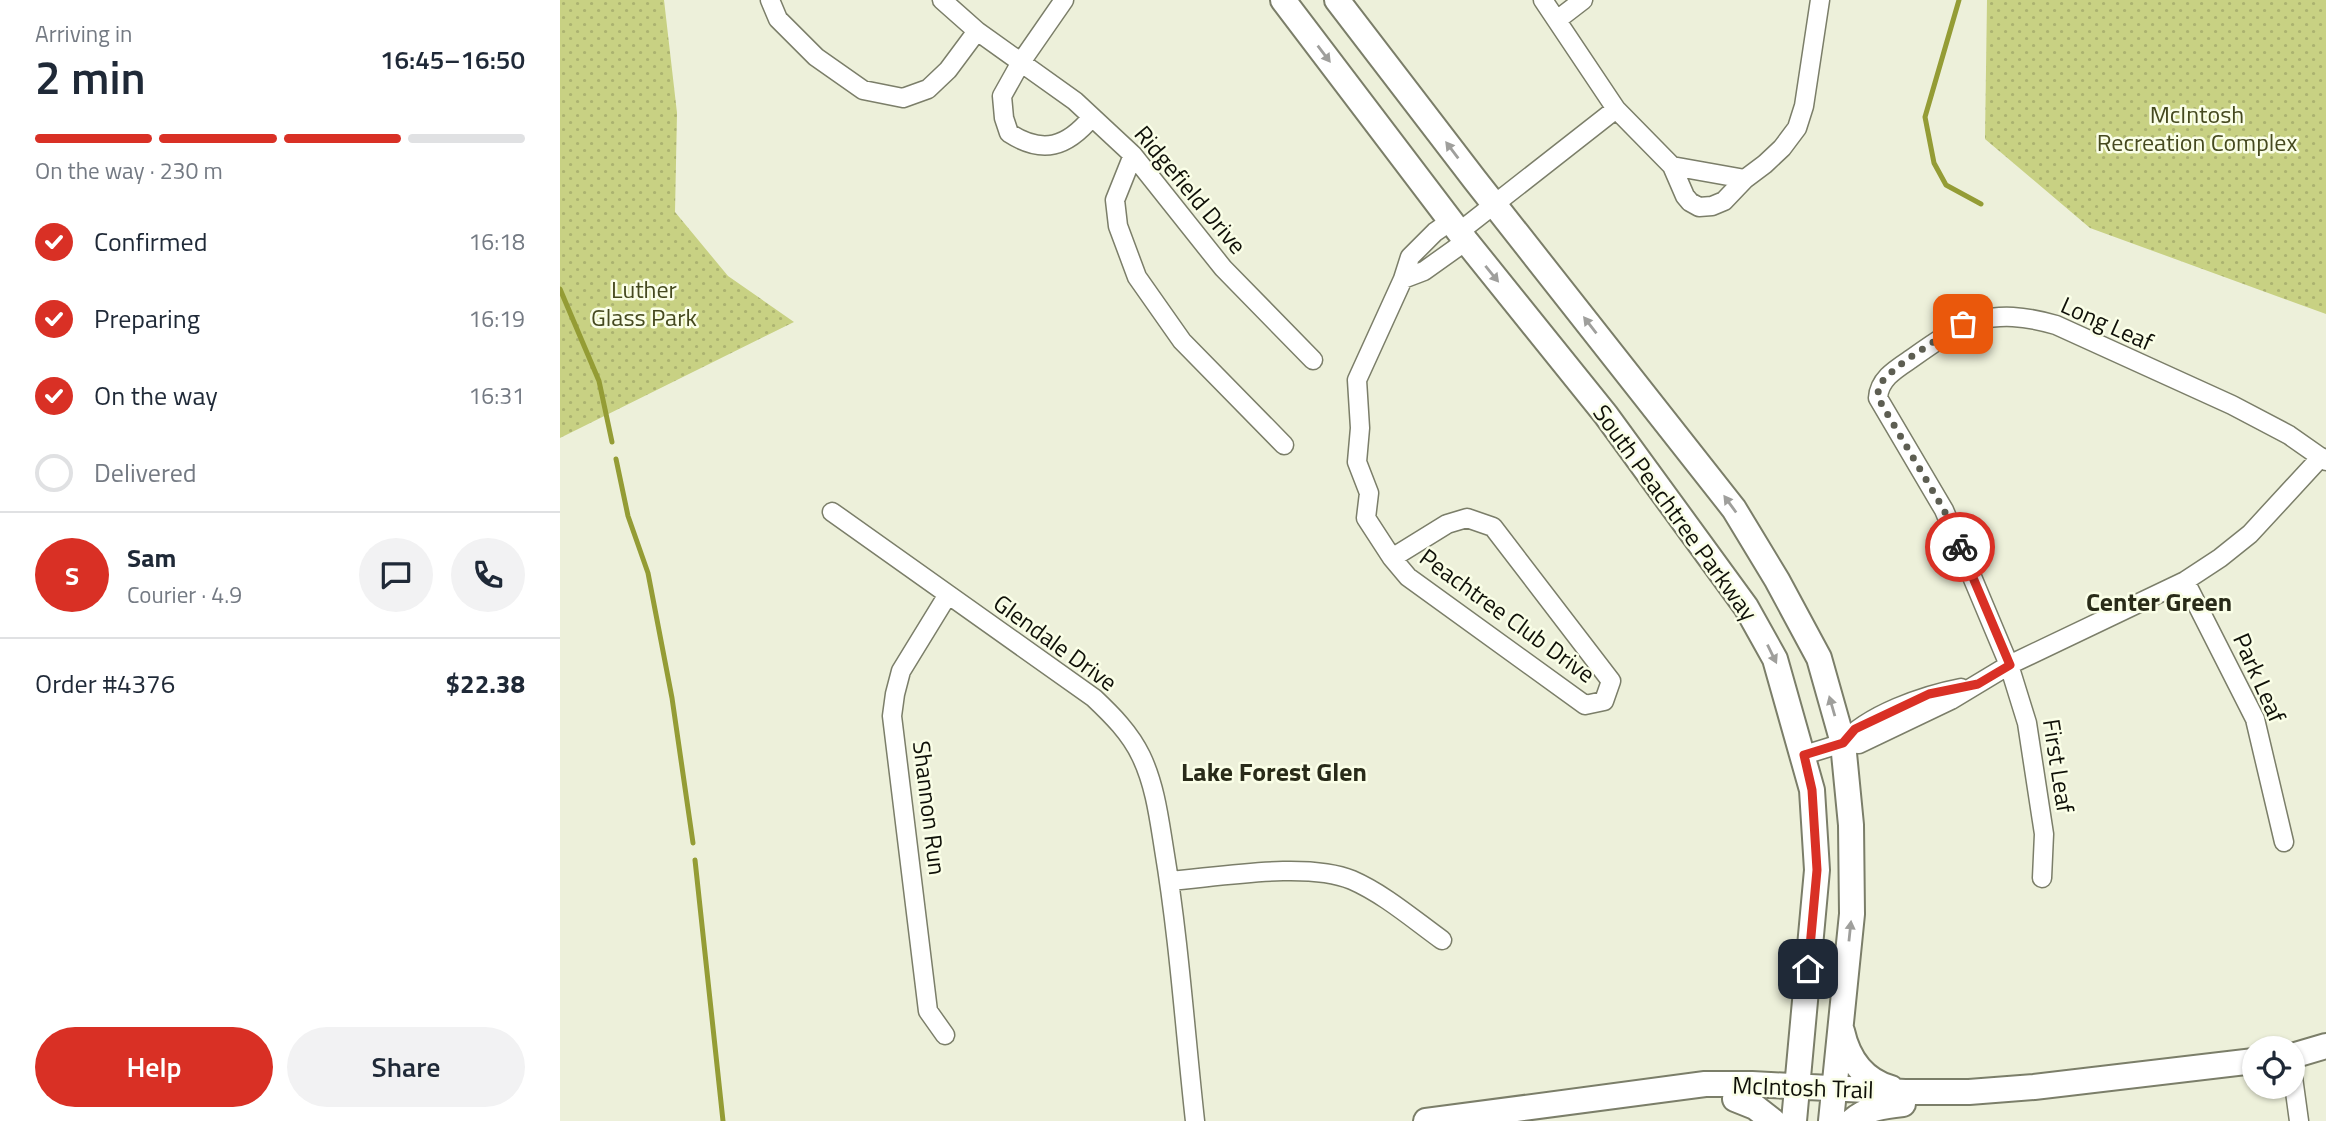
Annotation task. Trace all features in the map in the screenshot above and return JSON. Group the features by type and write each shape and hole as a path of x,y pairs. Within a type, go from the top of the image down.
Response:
{"main road":[{"name":"South Peachtree Parkway","path":"1283,0 1459,231 1606,415 1745,607 1775,659 1812,790 1817,870 1796,1103"},
{"name":"South Peachtree Parkway","path":"1337,0 1734,509 1777,580 1819,658 1843,743 1851,825 1852,914 1832,1104"},
{"path":"1840,1025 1846,1049 1860,1070 1904,1098"},
{"path":"1773,1121 1739,1092 1786,1063 1801,1043"},
{"path":"2305,1052 2326,1046"},
{"name":"McIntosh Trail","path":"1426,1121 1548,1113 1638,1094 1739,1092 1796,1103 1832,1104 2034,1087 2242,1062"},
{"path":"1852,1121 1858,1115 1904,1098"}],"street":[{"path":"770,0 778,19 816,57 863,90 902,98 928,89 948,70 976,31"},
{"name":"Ridgefield Drive","path":"942,0 976,31 1075,101 1133,155 1223,268 1313,360"},
{"path":"1064,0 1021,62 1002,96 1004,118 1009,133 1025,144 1041,146 1060,144 1079,132 1092,117"},
{"path":"1543,0 1616,109 1672,166 1685,196 1689,202 1699,207 1724,201 1745,179 1765,164 1797,128 1808,83 1820,0"},
{"path":"1557,20 1583,0"},
{"path":"1403,279 1424,271 1459,231 1616,109"},
{"path":"1133,155 1115,200 1118,226 1137,277 1182,341 1284,445"},
{"path":"1672,166 1745,179"},
{"name":"Peachtree Club Drive","path":"1392,558 1447,524 1467,518 1493,527 1611,681 1604,701 1585,705 1408,577 1392,558 1366,518 1369,494 1356,462 1360,428 1357,380 1403,279 1410,257 1436,232 1459,231"},
{"name":"Long Leaf","path":"1920,470 1878,398 1878,388 1883,380 1903,364 1963,324 2006,317 2029,317 2056,325 2140,366 2232,405 2289,435 2323,459"},
{"path":"1804,755 1843,743 1855,729 1929,694 1978,684 2010,665 2185,582 2250,534 2323,459"},
{"name":"First Leaf","path":"1920,470 1944,510 2010,665 2027,723 2037,784 2044,834 2042,878"},
{"name":"Glendale Drive","path":"832,512 1094,698 1128,734 1141,755 1150,778 1169,881 1195,1121"},
{"name":"Park Leaf","path":"2185,582 2255,719 2284,842"},
{"name":"Shannon Run","path":"945,1035 928,1011 892,716 901,671 947,596"},
{"path":"1169,881 1301,870 1326,873 1350,879 1376,892 1442,940"},
{"path":"2297,1099 2300,1121"}],"green space":[{"name":"Luther Glass Park","path":"560,0 664,0 677,113 675,212 728,276 794,322 560,438"},
{"name":"McIntosh Recreation Complex","path":"1987,0 2326,0 2326,314 2090,228 1985,139"}],"waterway":[{"path":"1959,0 1925,117 1934,163 1946,185 1981,204"},
{"path":"560,289 599,381 612,442"},
{"path":"616,459 628,516 648,573 672,698 693,843"},
{"path":"695,860 723,1121"}],"way so far":[{"path":"1960,547 1944,510 1878,398 1878,388 1883,380 1903,364 1963,324"}],"district":[{"name":"Center Green","path":"2159,602"},
{"name":"Lake Forest Glen","path":"1274,772"}],"route":[{"path":"1808,969 1817,870 1812,790 1804,755 1843,743 1855,729 1929,694 1978,684 2010,665 1960,547"}]}
